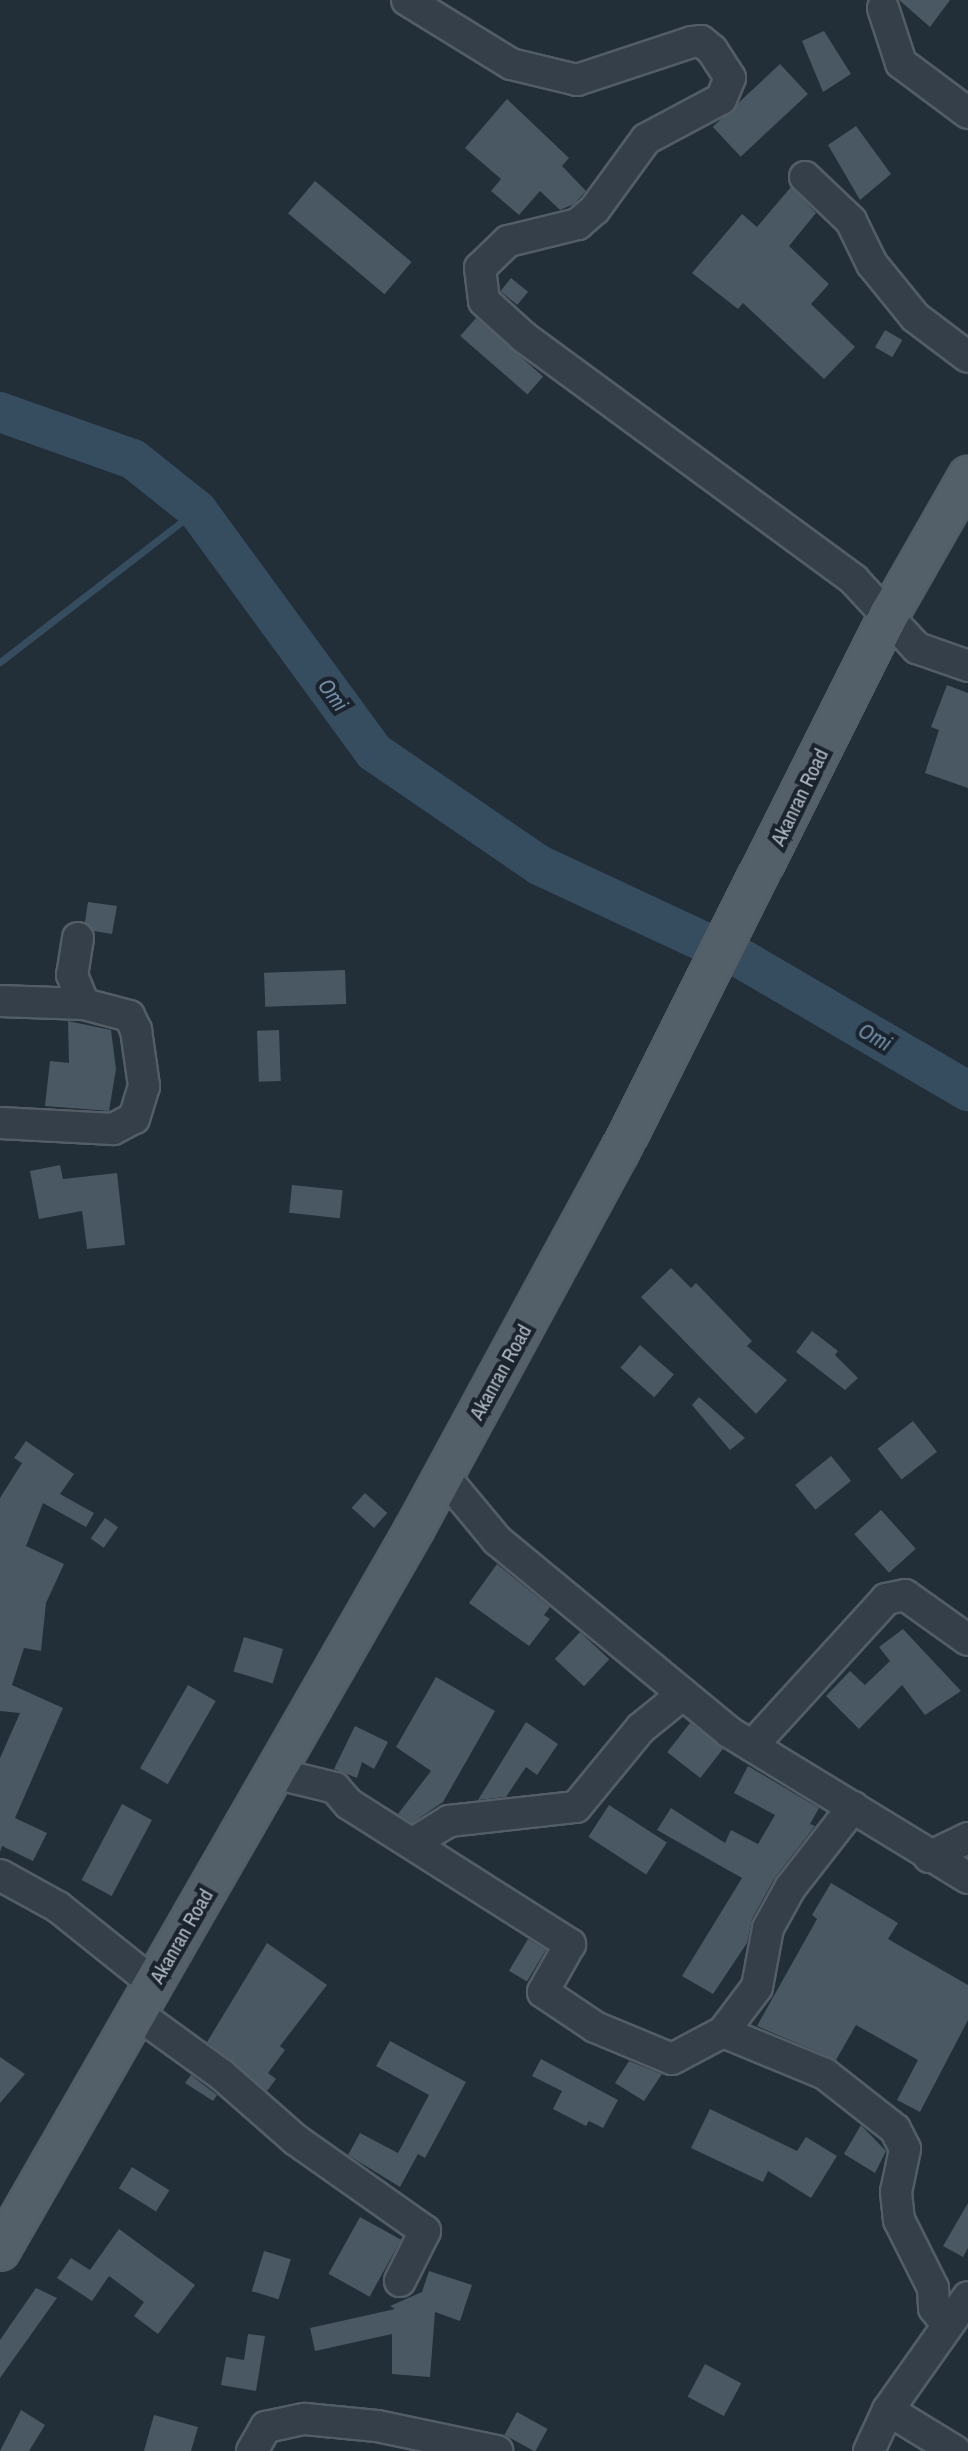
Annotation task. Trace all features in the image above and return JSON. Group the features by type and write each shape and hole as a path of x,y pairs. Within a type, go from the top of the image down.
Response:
{"main road":[{"name":"Akanran Road","path":"0,2251 443,1475 619,1153 890,613 968,476"}],"street":[{"path":"407,0 511,64 577,80 692,42 701,41 712,50 730,78 721,99 646,139 595,209 578,224 508,241 480,268 484,301 525,338 854,580 890,613 917,648 968,666"},
{"path":"883,8 901,63 968,113"},
{"path":"805,177 851,221 872,264 915,317 968,357"},
{"path":"78,938 72,975 84,1004"},
{"path":"0,1001 84,1004 129,1016 136,1030 144,1086 134,1118 113,1129 0,1123"},
{"path":"443,1475 497,1540 683,1694 752,1746 929,1857 968,1878"},
{"path":"752,1746 886,1599 905,1595 968,1640"},
{"path":"413,1843 449,1821 576,1807 641,1728 683,1694"},
{"path":"274,1773 335,1788 349,1804 570,1944 543,1992 595,2027 672,2059 723,2032 757,1987 768,1928 790,1888 853,1807"},
{"path":"929,1857 968,1838"},
{"path":"0,1875 58,1907 222,2075 296,2140 425,2231 400,2281"},
{"path":"723,2032 825,2074 895,2129 905,2149 896,2192 899,2220 933,2288 934,2308 947,2324"},
{"path":"869,2451 888,2410 968,2297"},
{"path":"888,2410 955,2451"},
{"path":"252,2451 266,2427 305,2419 377,2426 497,2451"}],"building":[{"path":"899,0 950,0 930,27"},
{"path":"824,31 851,74 823,92 802,41"},
{"path":"780,64 808,94 741,157 713,127"},
{"path":"507,99 569,158 562,166 586,191 574,204 560,210 540,191 519,215 491,191 501,179 465,148"},
{"path":"856,126 891,174 860,200 828,145"},
{"path":"315,181 412,262 385,294 288,213"},
{"path":"791,187 816,213 789,246 829,284 811,304 855,347 824,379 743,303 738,309 692,273 742,214 757,227"},
{"path":"511,278 528,292 517,305 500,291"},
{"path":"476,318 543,376 527,395 460,336"},
{"path":"885,330 902,340 892,357 875,347"},
{"path":"947,685 968,693 968,788 925,773 939,730 931,727"},
{"path":"88,902 117,906 112,934 94,931 85,922"},
{"path":"345,970 346,1004 265,1007 264,973"},
{"path":"68,1021 111,1030 116,1069 109,1111 45,1106 50,1061 69,1063"},
{"path":"279,1030 281,1081 259,1082 257,1031"},
{"path":"60,1165 63,1179 117,1173 125,1245 87,1249 82,1211 39,1219 30,1171"},
{"path":"292,1185 343,1190 340,1218 289,1213"},
{"path":"671,1268 691,1288 696,1283 752,1341 747,1346 787,1380 756,1414 641,1297"},
{"path":"812,1331 838,1351 835,1355 858,1378 845,1390 796,1352"},
{"path":"640,1345 674,1375 654,1397 620,1368"},
{"path":"699,1397 745,1438 730,1450 692,1405"},
{"path":"913,1421 937,1452 902,1479 878,1449"},
{"path":"26,1441 74,1474 60,1494 94,1513 86,1527 43,1503 26,1546 64,1564 46,1603 41,1651 24,1648 12,1685 63,1708 15,1818 47,1833 33,1861 2,1846 0,1852 0,1758 20,1713 0,1711 0,1498 22,1463 14,1458"},
{"path":"831,1456 851,1481 815,1510 795,1485"},
{"path":"365,1493 387,1513 374,1528 352,1508"},
{"path":"881,1510 916,1549 889,1573 854,1534"},
{"path":"105,1518 118,1527 104,1548 91,1538"},
{"path":"497,1564 550,1607 544,1615 550,1619 529,1646 469,1603"},
{"path":"903,1629 961,1691 925,1715 902,1685 859,1729 826,1696 850,1671 865,1685 890,1661 879,1647"},
{"path":"580,1632 609,1659 584,1686 555,1659"},
{"path":"244,1637 283,1649 273,1683 233,1671"},
{"path":"436,1677 495,1711 443,1802 412,1823 398,1814 431,1771 396,1747"},
{"path":"188,1685 216,1701 168,1784 140,1768"},
{"path":"526,1722 558,1744 537,1775 526,1767 506,1797 478,1800"},
{"path":"690,1723 723,1749 700,1778 667,1752"},
{"path":"355,1726 388,1742 374,1769 362,1762 357,1778 334,1769"},
{"path":"748,1766 819,1808 810,1824 815,1826 774,1879 752,1919 747,1943 713,1994 682,1976 742,1878 657,1830 671,1808 725,1843 731,1830 758,1844 775,1815 734,1793"},
{"path":"122,1804 152,1820 112,1896 82,1880"},
{"path":"609,1805 667,1843 646,1874 588,1837"},
{"path":"831,1883 898,1923 888,1939 968,1985 968,2020 920,2112 897,2100 918,2060 856,2025 836,2060 757,2026 817,1919 812,1915"},
{"path":"528,1939 546,1950 527,1982 509,1971"},
{"path":"267,1943 327,1985 280,2046 285,2050 268,2073 276,2079 267,2091 207,2042"},
{"path":"390,2041 466,2082 425,2158 418,2154 400,2187 348,2155 360,2133 398,2153 429,2095 376,2066"},
{"path":"0,2057 25,2074 0,2103"},
{"path":"541,2059 618,2100 603,2128 589,2121 586,2126 553,2109 562,2091 532,2076"},
{"path":"629,2061 662,2074 644,2101 615,2083"},
{"path":"191,2075 217,2095 213,2101 185,2083"},
{"path":"710,2109 797,2151 806,2137 837,2156 811,2198 768,2171 763,2182 691,2148"},
{"path":"861,2125 886,2151 875,2173 844,2154"},
{"path":"132,2167 169,2190 156,2212 119,2188"},
{"path":"968,2203 968,2248 963,2257 943,2246"},
{"path":"360,2217 401,2240 370,2297 328,2274"},
{"path":"119,2229 195,2285 158,2334 134,2316 144,2302 109,2276 92,2301 57,2278 71,2258 90,2270"},
{"path":"264,2251 291,2259 278,2299 252,2291"},
{"path":"429,2271 472,2285 460,2321 435,2312 430,2377 392,2374 392,2334 315,2351 310,2328 395,2309 390,2306 422,2292"},
{"path":"36,2288 57,2298 0,2378 0,2340"},
{"path":"248,2334 265,2336 256,2391 221,2385 226,2357 244,2360"},
{"path":"705,2364 741,2383 724,2416 688,2397"},
{"path":"21,2410 45,2425 29,2451 0,2451"},
{"path":"517,2412 548,2429 535,2451 504,2435"},
{"path":"154,2415 198,2427 191,2451 144,2451"}],"waterway":[{"name":"Omi","path":"0,412 133,459 197,510 374,752 539,865 704,942"},
{"path":"0,662 197,510"},
{"name":"Omi","path":"740,958 968,1091"}]}
